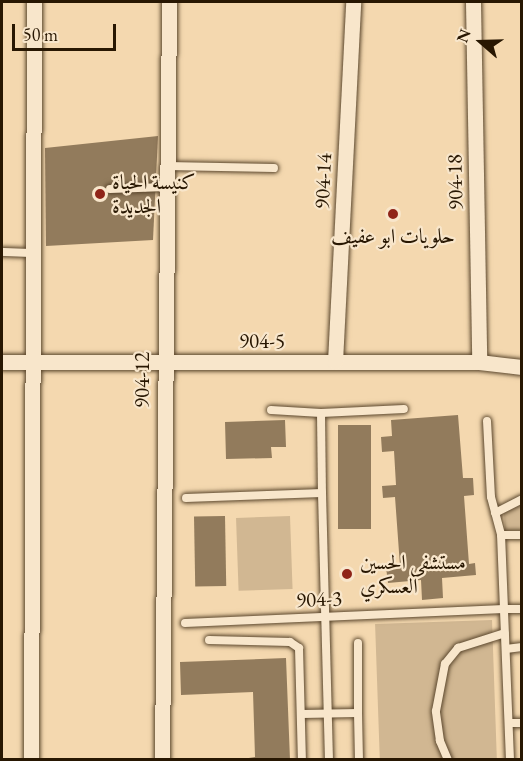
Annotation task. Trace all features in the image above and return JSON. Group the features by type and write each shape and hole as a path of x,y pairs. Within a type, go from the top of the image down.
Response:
{"street":[{"path":"31,759 34,2"},
{"name":"904-12","path":"162,759 163,363 169,2"},
{"name":"904-14","path":"335,362 353,2"},
{"name":"904-18","path":"473,2 479,362"},
{"name":"904-5","path":"2,362 479,362 522,367"}],"lane":[{"path":"166,166 274,168"},
{"path":"110,189 166,186"},
{"path":"2,252 33,253"},
{"path":"271,410 321,413 404,409"},
{"path":"321,413 329,759"},
{"path":"487,421 495,513 501,535 510,759"},
{"path":"186,498 322,493"},
{"path":"495,513 522,499"},
{"path":"501,535 522,535"},
{"name":"904-3","path":"185,623 522,609"},
{"path":"448,759 440,741 435,711 444,664 458,648 505,633"},
{"path":"209,640 290,642 299,648 302,759"},
{"path":"358,643 359,759"},
{"path":"506,649 522,647"},
{"path":"302,714 358,713"},
{"path":"509,723 522,723"}],"shaded area":[{"path":"521,504 521,530 505,531 504,513"},
{"path":"290,516 293,589 239,591 236,518"},
{"path":"492,620 497,759 380,760 375,624"}],"building":[{"name":"كنيسة الحياة الجديدة","path":"158,136 153,240 46,246 45,148"},
{"path":"458,415 463,478 473,478 474,495 464,496 469,564 475,563 476,575 442,578 443,598 422,600 421,580 388,583 386,567 400,566 395,497 383,498 382,486 396,485 394,451 382,452 381,437 392,436 391,420"},
{"path":"285,420 286,447 271,447 272,458 226,459 225,422"},
{"path":"338,425 371,425 371,529 338,529"},
{"path":"225,516 226,586 195,587 194,517"},
{"path":"286,658 290,760 236,760 255,757 253,692 181,695 180,662"}],"place":[{"name":"كنيسة الحياة الجديدة","path":"100,194"},
{"name":"حلويات ابو عفيف","path":"393,214"},
{"name":"مستشفى الحسين العسكري","path":"347,574"}]}
